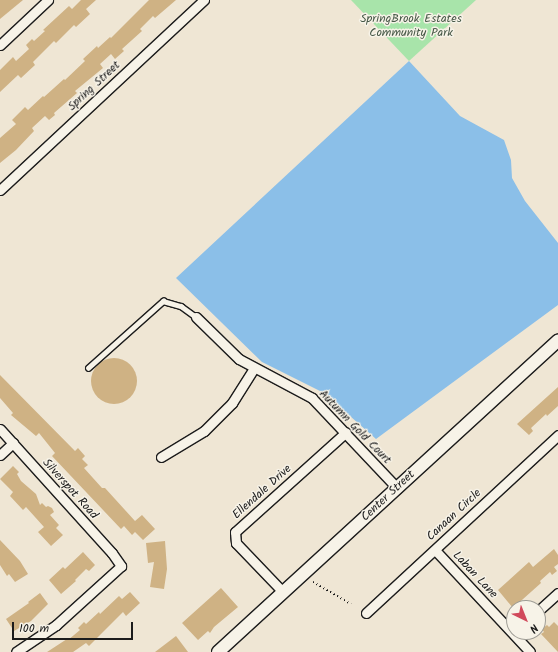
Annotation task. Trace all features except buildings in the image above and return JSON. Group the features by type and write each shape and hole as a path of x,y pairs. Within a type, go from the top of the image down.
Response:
{"street":[{"path":"0,45 48,0"},
{"name":"Spring Street","path":"0,190 204,0"},
{"name":"Autumn Gold Court","path":"196,317 239,359 312,398 346,432 397,488"},
{"name":"Center Street","path":"218,652 558,340"},
{"path":"161,457 204,431 232,403 254,368"},
{"name":"Silverspot Road","path":"0,429 112,553 121,566 56,625 16,652"},
{"name":"Ellendale Drive","path":"283,592 236,543 235,532 346,432"},
{"name":"Canaan Circle","path":"366,613 558,435"},
{"path":"0,455 13,443"},
{"name":"Laban Lane","path":"435,550 506,624"},
{"path":"546,604 558,593"},
{"name":"Laban Lane","path":"521,640 530,652"}],"lane":[{"path":"88,368 163,301 181,306 196,317"}],"path":[{"path":"313,582 351,604"}],"green space":[{"name":"SpringBrook Estates Community Park","path":"351,0 476,0 409,61"}],"water":[{"path":"409,61 460,116 504,140 511,160 512,178 525,201 558,243 558,305 376,439 324,393 262,362 176,278"}]}
